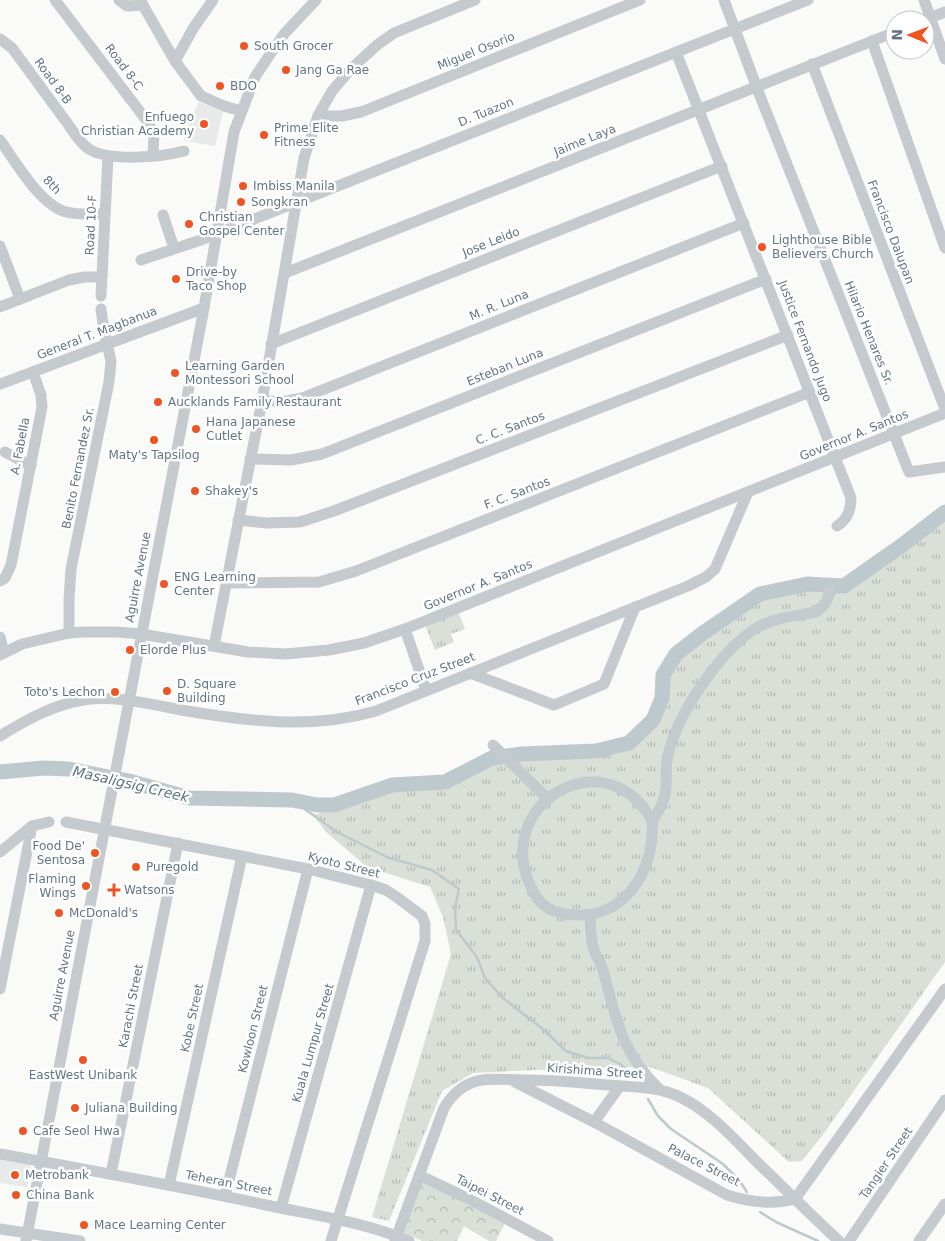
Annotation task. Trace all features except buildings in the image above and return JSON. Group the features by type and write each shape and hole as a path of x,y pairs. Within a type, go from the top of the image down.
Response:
{"street":[{"name":"Road 8-C","path":"56,0 148,121 154,133 154,156"},
{"path":"119,0 127,6 142,3 175,61 201,96 241,111"},
{"path":"175,61 194,26 214,0"},
{"name":"Aguirre Avenue","path":"26,1237 204,308 229,154 241,111 256,78 284,34 316,0"},
{"path":"214,646 262,401 304,158 318,116 332,91 377,45 394,33 474,0"},
{"name":"Miguel Osorio","path":"318,116 342,116 361,112 640,0"},
{"name":"Hilario Henares Sr.","path":"724,0 910,472 945,467"},
{"name":"D. Tuazon","path":"141,260 216,234 808,0"},
{"name":"Jaime Laya","path":"285,273 885,36"},
{"path":"935,37 945,59"},
{"name":"Road 8-B","path":"0,39 12,48 84,145 90,150 108,156"},
{"path":"872,41 945,248"},
{"name":"Justice Fernando Jugo","path":"676,52 851,498 846,518 837,526"},
{"name":"Francisco Dalupan","path":"812,64 945,409"},
{"name":"8th","path":"0,140 36,190 54,206 64,212 105,214"},
{"path":"108,156 167,156 184,151"},
{"name":"Road 10-F","path":"101,296 108,156"},
{"name":"Jose Leido","path":"271,344 722,166"},
{"path":"163,215 174,248"},
{"name":"M. R. Luna","path":"262,401 286,401 302,398 744,223"},
{"path":"0,246 20,299"},
{"path":"0,307 68,280 84,277 102,277"},
{"name":"Esteban Luna","path":"250,459 290,460 322,454 766,279"},
{"name":"General T. Magbanua","path":"0,384 204,308"},
{"name":"Benito Fernandez Sr.","path":"69,633 71,569 109,382 111,361 106,344 101,309"},
{"name":"C. C. Santos","path":"238,520 267,523 300,522 334,511 788,335"},
{"name":"A. Fabella","path":"0,581 5,578 11,565 42,408 42,395 33,372"},
{"name":"F. C. Santos","path":"226,583 319,582 356,571 810,392"},
{"name":"Governor A. Santos","path":"2,654 22,644 69,633 98,631 141,634 248,652 308,653 364,643 405,629 945,413"},
{"path":"5,452 31,466"},
{"name":"Francisco Cruz Street","path":"0,736 42,713 75,702 96,699 128,701 258,721 309,722 343,719 365,714 697,582 715,569 748,492"},
{"path":"652,821 666,795 666,766 671,746 694,696 707,677 723,658 758,627 771,622 816,612 827,601 830,589"},
{"path":"470,673 554,705 604,684 635,608"},
{"path":"405,629 426,690"},
{"path":"0,637 2,654"},
{"path":"496,748 548,799"},
{"path":"598,782 611,785 635,798 646,809 652,821 654,835 645,869 635,887 622,900 604,912 590,915 561,913 549,909 539,901 532,890 526,873 524,845 531,821 548,799 562,789 576,784 598,782"},
{"path":"0,852 32,826 48,822"},
{"name":"Kyoto Street","path":"66,822 308,869 372,885 386,890 422,916 426,932 331,1241"},
{"path":"0,988 32,826"},
{"name":"Karachi Street","path":"111,1174 178,843"},
{"name":"Kobe Street","path":"169,1185 242,856"},
{"name":"Kowloon Street","path":"225,1196 308,869"},
{"name":"Kuala Lumpur Street","path":"281,1208 372,885"},
{"path":"590,915 592,944 603,971 620,1034 634,1060 646,1077 659,1090"},
{"path":"794,1199 945,988"},
{"name":"Palace Street","path":"511,1080 594,1122 727,1195 775,1203 794,1199"},
{"name":"Kirishima Street","path":"396,1238 444,1108 452,1096 464,1086 475,1081 556,1080 659,1090 682,1098 702,1110 724,1130 839,1241"},
{"path":"594,1122 620,1086"},
{"name":"Tangier Street","path":"849,1241 945,1100"},
{"name":"Teheran Street","path":"0,1154 169,1185 338,1220 409,1241"},
{"name":"Taipei Street","path":"420,1175 548,1241"},
{"path":"919,1241 945,1204"},
{"path":"0,1229 26,1237 80,1241"}],"shaded area":[{"name":"Enfuego Christian Academy","path":"199,102 223,112 215,146 185,141 183,136"},
{"name":"Metrobank","path":"0,1159 30,1165 27,1187 0,1183"}],"green space":[{"path":"944,512 945,962 822,1136 802,1161 789,1162 708,1088 650,1067 473,1073 442,1091 389,1221 372,1217 451,954 443,917 430,887 367,867 325,831 314,815 394,790 446,788 492,758 522,754 596,751 629,743 653,720 662,698 663,675 676,654 703,633 760,594 807,584 844,586 901,546"},
{"path":"458,612 465,629 451,634 454,642 435,650 425,625"},
{"path":"422,1181 505,1223 496,1241 489,1241 464,1226 457,1241 422,1241 403,1232"}],"waterway":[{"name":"Masaligsig Creek","path":"0,772 44,768 68,769 129,781 189,798 292,800 317,805 334,805 392,785 445,782 492,758 522,754 596,751 629,743 653,720 662,698 663,675 676,654 703,633 760,594 807,584 844,586 945,512"},
{"name":"Masaligsig Creek","path":"292,800 337,832 389,858 432,870 459,889 455,907 456,930 477,957 485,978 503,998 544,1030 566,1051 588,1058 608,1058 622,1065 630,1075"},
{"name":"Masaligsig Creek","path":"648,1099 658,1116 671,1129 723,1164 739,1180 747,1192"},
{"name":"Masaligsig Creek","path":"760,1212 776,1222 818,1241"}],"place":[{"name":"South Grocer","path":"244,46"},
{"name":"Jang Ga Rae","path":"286,70"},
{"name":"BDO","path":"220,86"},
{"name":"Enfuego Christian Academy","path":"204,124"},
{"name":"Prime Elite Fitness","path":"264,135"},
{"name":"Imbiss Manila","path":"243,186"},
{"name":"Songkran","path":"241,202"},
{"name":"Christian Gospel Center","path":"189,224"},
{"name":"Lighthouse Bible Believers Church","path":"762,247"},
{"name":"Drive-by Taco Shop","path":"176,279"},
{"name":"Learning Garden Montessori School","path":"175,373"},
{"name":"Aucklands Family Restaurant","path":"158,402"},
{"name":"Hana Japanese Cutlet","path":"196,429"},
{"name":"Maty's Tapsilog","path":"154,440"},
{"name":"Shakey's","path":"195,491"},
{"name":"ENG Learning Center","path":"164,584"},
{"name":"Elorde Plus","path":"130,650"},
{"name":"D. Square Building","path":"167,691"},
{"name":"Toto's Lechon","path":"115,692"},
{"name":"Food De' Sentosa","path":"95,853"},
{"name":"Puregold","path":"136,867"},
{"name":"Flaming Wings","path":"86,886"},
{"name":"Watsons","path":"114,890"},
{"name":"McDonald's","path":"59,913"},
{"name":"EastWest Unibank","path":"83,1060"},
{"name":"Juliana Building","path":"75,1108"},
{"name":"Cafe Seol Hwa","path":"23,1131"},
{"name":"Metrobank","path":"15,1175"},
{"name":"China Bank","path":"16,1195"},
{"name":"Mace Learning Center","path":"84,1225"}]}
